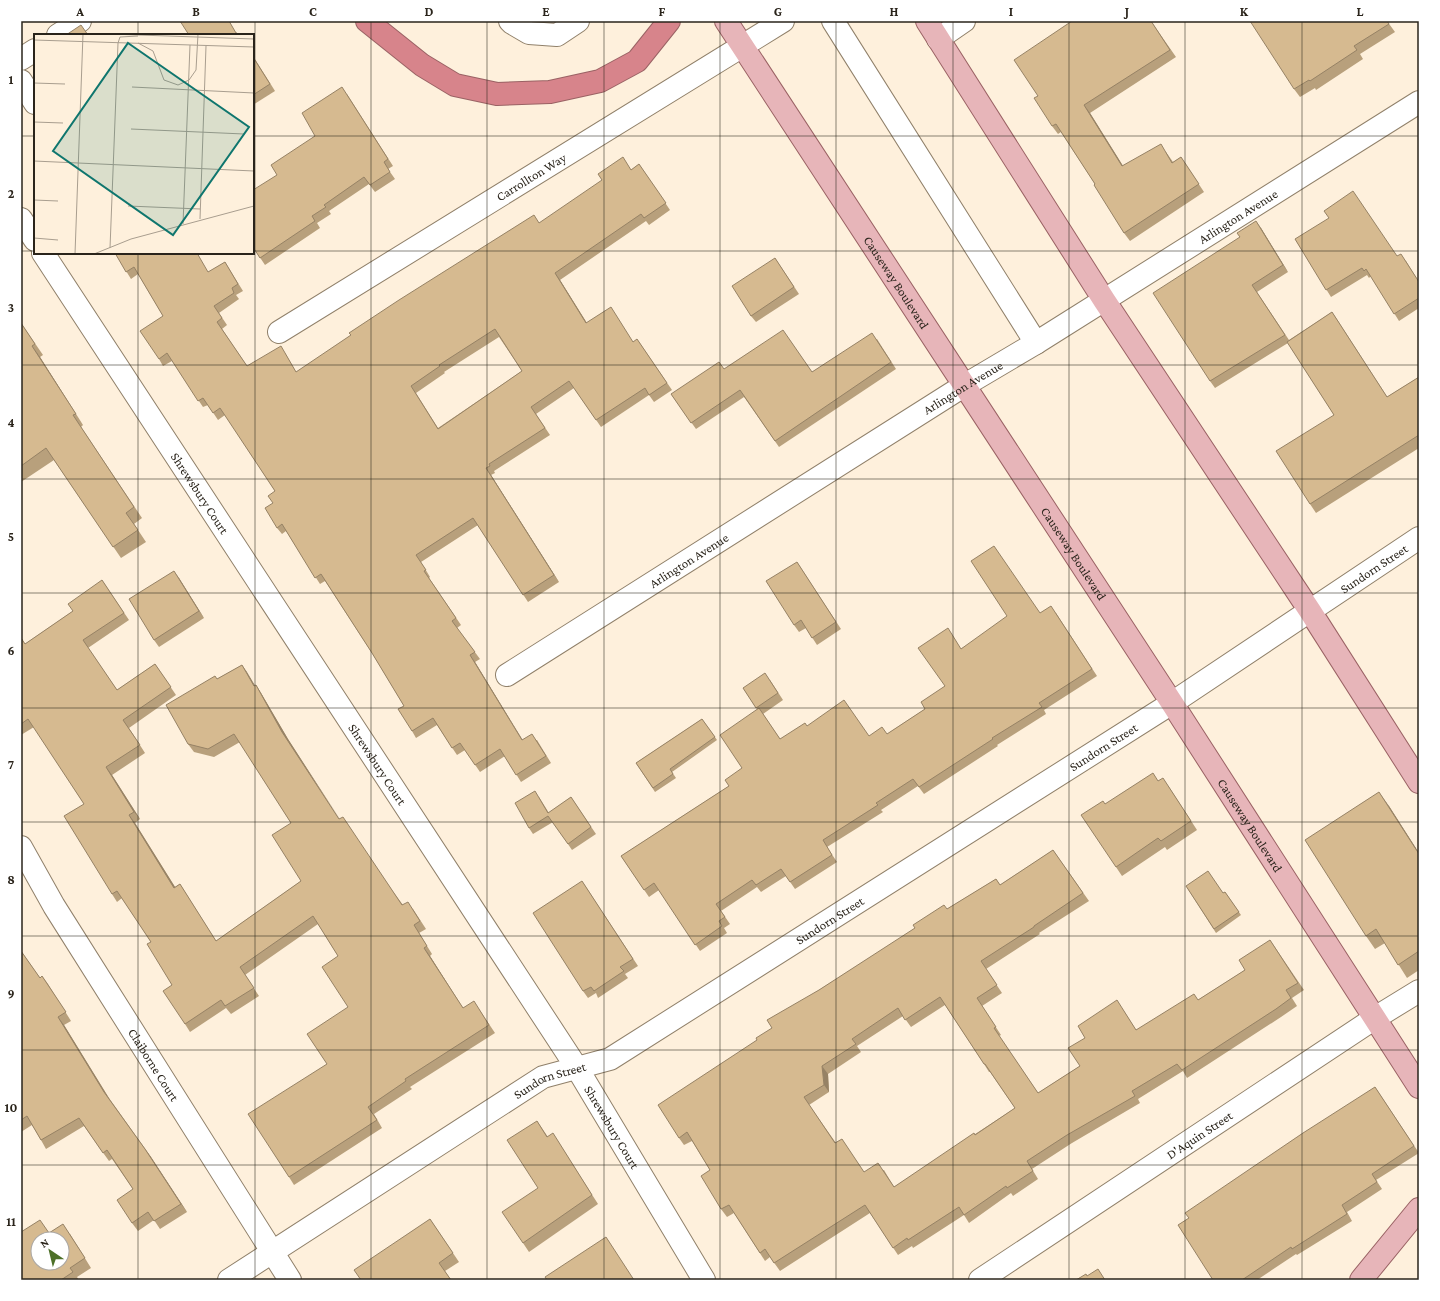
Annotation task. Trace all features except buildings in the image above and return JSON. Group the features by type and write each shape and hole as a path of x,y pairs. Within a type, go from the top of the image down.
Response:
{"highway":[{"path":"373,26 422,66 455,85 497,94 550,92 600,81 637,61 669,21"}],"main road":[{"name":"Causeway Boulevard","path":"726,21 1172,703 1419,1087"},
{"path":"933,30 1104,300 1310,611 1419,782"},
{"path":"1361,1280 1419,1209"}],"street":[{"path":"60,34 80,21"},
{"path":"510,21 529,33 557,35 578,21"},
{"name":"Carrollton Way","path":"279,332 782,21"},
{"path":"833,21 1036,343"},
{"path":"933,30 964,21"},
{"path":"21,59 34,51"},
{"path":"21,81 34,100"},
{"name":"Arlington Avenue","path":"507,675 965,385 1036,343 1419,102"},
{"path":"21,219 34,238"},
{"name":"Shrewsbury Court","path":"44,254 577,1068 704,1280"},
{"name":"Sundorn Street","path":"229,1280 543,1077 610,1059 1172,703 1419,538"},
{"name":"Claiborne Court","path":"21,847 54,906 290,1280"},
{"name":"D'Aquin Street","path":"980,1280 1375,1018 1419,991"}]}
